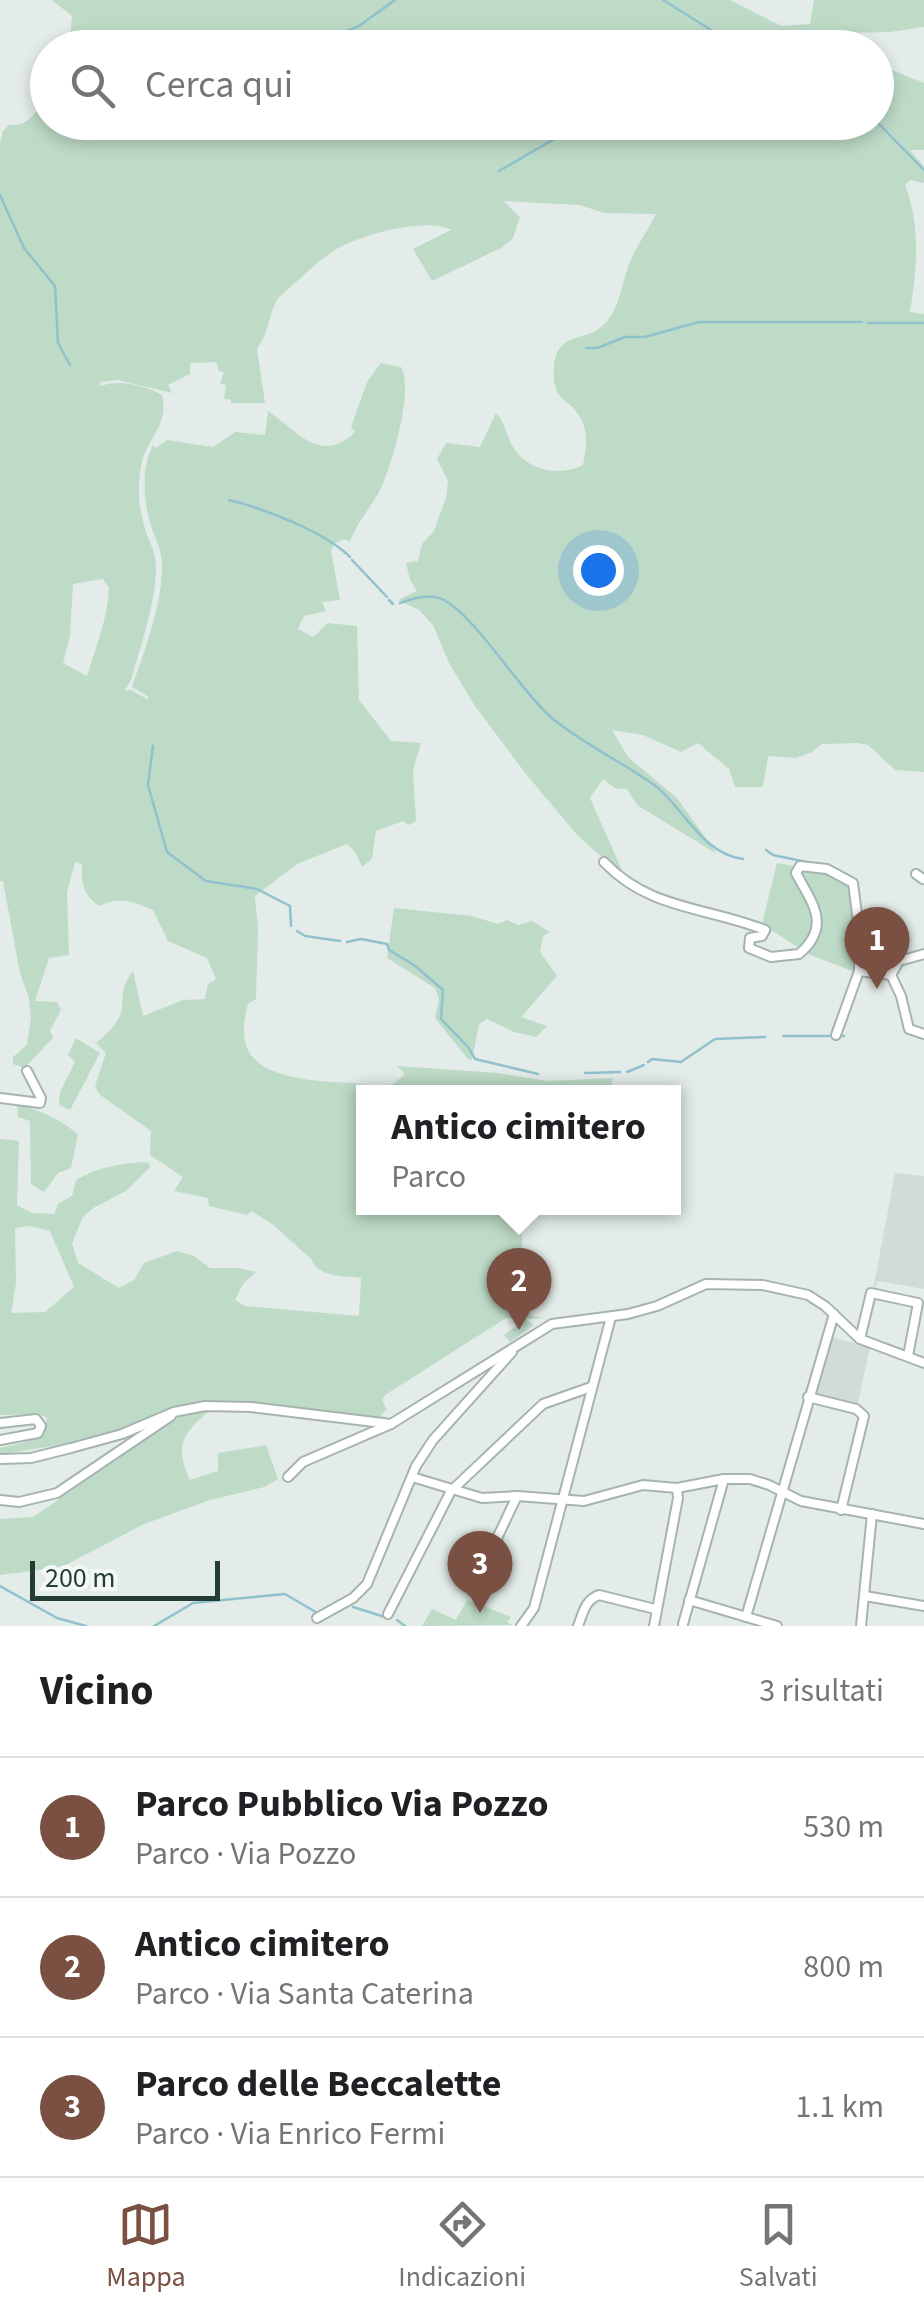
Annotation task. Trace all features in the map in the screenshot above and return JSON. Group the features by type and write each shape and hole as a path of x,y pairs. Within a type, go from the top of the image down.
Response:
{"street":[{"path":"604,862 637,890 657,900 763,928 762,936 750,938 749,948 771,957 802,952 816,931 815,910 797,868 834,871 853,884 860,972 836,1035"},
{"path":"891,975 899,961 924,954"},
{"path":"860,972 891,975"},
{"path":"891,975 909,1028 924,1034"},
{"path":"0,1098 40,1103 27,1071"},
{"path":"288,1477 304,1462 391,1424 552,1324 611,1318 657,1306 689,1289 716,1283 796,1291 818,1300 856,1336"},
{"path":"856,1336 870,1294 918,1303 909,1352"},
{"path":"746,1617 834,1314"},
{"path":"597,1318 608,1330"},
{"path":"521,1626 534,1608 611,1318"},
{"path":"829,1330 909,1352 924,1363"},
{"path":"317,1618 353,1598 367,1584 412,1477 432,1440 514,1348"},
{"path":"388,1614 451,1491 543,1404 591,1387"},
{"path":"808,1397 862,1412 864,1420 841,1510"},
{"path":"0,1459 31,1458 71,1448 122,1434 174,1412 205,1406 251,1407 391,1424"},
{"path":"0,1500 19,1502 57,1493 168,1420 174,1412"},
{"path":"0,1423 38,1421 41,1426 38,1433 0,1440"},
{"path":"412,1477 482,1498 594,1500 643,1485 680,1492 724,1480 750,1479 801,1501 924,1522"},
{"path":"682,1624 724,1480"},
{"path":"654,1626 680,1492"},
{"path":"472,1591 516,1496"},
{"path":"861,1626 872,1514"},
{"path":"578,1626 591,1598 599,1595 655,1609"},
{"path":"865,1596 924,1606"},
{"path":"690,1600 776,1626"}],"shaded area":[{"path":"895,1173 924,1176 924,1289 878,1281 873,1290"},
{"path":"830,1337 870,1347 857,1406 814,1395"}],"green space":[{"path":"52,0 730,0 781,26 810,24 814,0 924,0 924,27 894,31 71,30 72,16"},
{"path":"894,71 924,83 924,150 910,150 924,167 924,183 910,180 905,185 914,217 916,248 910,312 924,314 924,772 895,770 868,745 822,744 796,758 768,756 763,787 735,787 729,769 698,743 681,752 643,735 612,730 628,757 677,798 717,854 637,805 627,789 615,788 603,779 590,798 625,877 578,836 526,774 475,706 449,663 433,625 419,610 398,600 417,591 406,563 418,561 422,544 434,531 446,498 448,481 437,459 446,443 480,447 496,413 515,450 529,463 556,471 583,465 585,431 577,412 555,387 556,355 568,342 601,328 608,320 627,269 656,214 604,213 580,205 503,201 520,217 513,238 501,248 432,281 413,249 451,230 440,226 409,227 373,234 342,246 311,268 275,304 257,349 265,403 231,403 224,399 226,385 220,384 224,372 219,371 216,362 190,363 190,374 168,385 172,393 118,380 100,382 100,386 116,383 148,388 162,395 164,406 160,424 143,457 139,483 141,514 156,561 154,594 131,680 124,691 131,690 147,699 132,687 152,627 161,581 161,556 145,498 146,465 153,445 156,448 167,440 213,447 235,432 265,435 268,411 309,441 331,446 355,432 351,427 367,382 381,363 401,367 403,409 386,477 350,542 344,539 334,544 331,551 340,600 322,602 326,611 304,616 298,629 313,637 328,623 357,626 359,700 391,741 421,743 413,770 416,821 409,825 403,821 376,831 372,859 362,867 347,844 297,864 255,896 256,999 248,1004 244,1039 255,1060 281,1074 364,1085 356,1085 356,1215 518,1215 522,1238 522,1304 533,1316 546,1318 506,1318 385,1395 382,1400 387,1410 381,1414 384,1420 304,1410 173,1409 87,1441 0,1454 0,1448 36,1437 47,1418 40,1414 0,1415 0,1139 19,1141 17,1205 32,1213 54,1214 58,1204 72,1196 76,1180 85,1176 110,1166 148,1162 150,1167 126,1191 83,1217 72,1243 78,1263 119,1288 134,1280 144,1263 177,1251 194,1256 210,1268 256,1272 243,1284 235,1300 245,1306 359,1316 361,1278 320,1270 271,1223 251,1211 247,1215 209,1206 208,1198 174,1191 183,1177 150,1155 151,1131 99,1094 95,1086 106,1053 96,1043 119,1018 123,992 133,971 143,1016 183,1000 205,999 208,984 216,979 207,958 168,941 153,910 126,901 100,906 94,902 84,888 82,864 75,862 67,892 69,955 49,958 35,1001 57,1002 61,1010 50,1031 53,1038 24,1068 13,1064 13,1057 27,1045 31,1018 0,881 0,143 9,125 30,118 30,140 894,140","holes":["103,579 109,588 101,632 87,676 63,663 70,636 73,584","30,1226 50,1231 74,1287 45,1312 11,1313 16,1283 15,1228"]},
{"path":"777,863 836,874 852,887 860,966 855,972 808,954 762,924"},
{"path":"394,908 472,916 498,924 507,920 519,925 532,921 550,932 543,936 540,952 557,976 521,1017 547,1026 536,1037 487,1019 479,1024 472,1060 468,1059 435,1018 439,999 435,988 387,958"},
{"path":"76,1038 100,1053 70,1110 59,1105 60,1092 75,1062 68,1055"},
{"path":"397,1066 498,1073 548,1081 613,1078 611,1085 392,1085 405,1074"},
{"path":"17,1103 56,1119 78,1134 71,1168 58,1173 44,1192 31,1184 30,1121 18,1117"},
{"path":"526,1319 534,1325 510,1342 504,1335"},
{"path":"213,1408 184,1439 182,1457 190,1480 218,1471 218,1453 266,1445 278,1479 264,1487 210,1500 144,1524 62,1567 0,1575 0,1519 33,1517 184,1414"},
{"path":"467,1600 511,1617 507,1622 512,1625 422,1626 432,1609 456,1620"}],"waterway":[{"path":"350,30 395,0"},
{"path":"663,0 711,30"},
{"path":"894,139 924,170"},
{"path":"499,171 553,140"},
{"path":"0,195 24,248 55,286 58,343 70,365"},
{"path":"586,348 699,322 862,322"},
{"path":"868,323 924,323"},
{"path":"229,500 293,522 350,557"},
{"path":"352,560 387,597"},
{"path":"400,603 433,597 457,609 553,719 662,791 715,848 743,859"},
{"path":"389,600 393,604"},
{"path":"153,746 148,785 167,852 206,881 257,889 290,906 291,926"},
{"path":"766,850 816,864"},
{"path":"297,931 305,936 340,941"},
{"path":"347,942 361,939 387,944 389,950 443,990 441,1019 475,1059 538,1074"},
{"path":"783,1036 834,1036"},
{"path":"648,1062 681,1062 715,1039 765,1037"},
{"path":"627,1072 644,1065"},
{"path":"585,1073 620,1072"},
{"path":"0,1586 57,1618 86,1626"},
{"path":"154,1626 193,1603 285,1594 319,1614"},
{"path":"353,1607 388,1618"},
{"path":"397,1620 405,1626"}],"place":[{"name":"Parco Pubblico Via Pozzo","path":"877,989"},
{"name":"Antico cimitero","path":"519,1330"},
{"name":"Parco delle Beccalette","path":"480,1613"}]}
